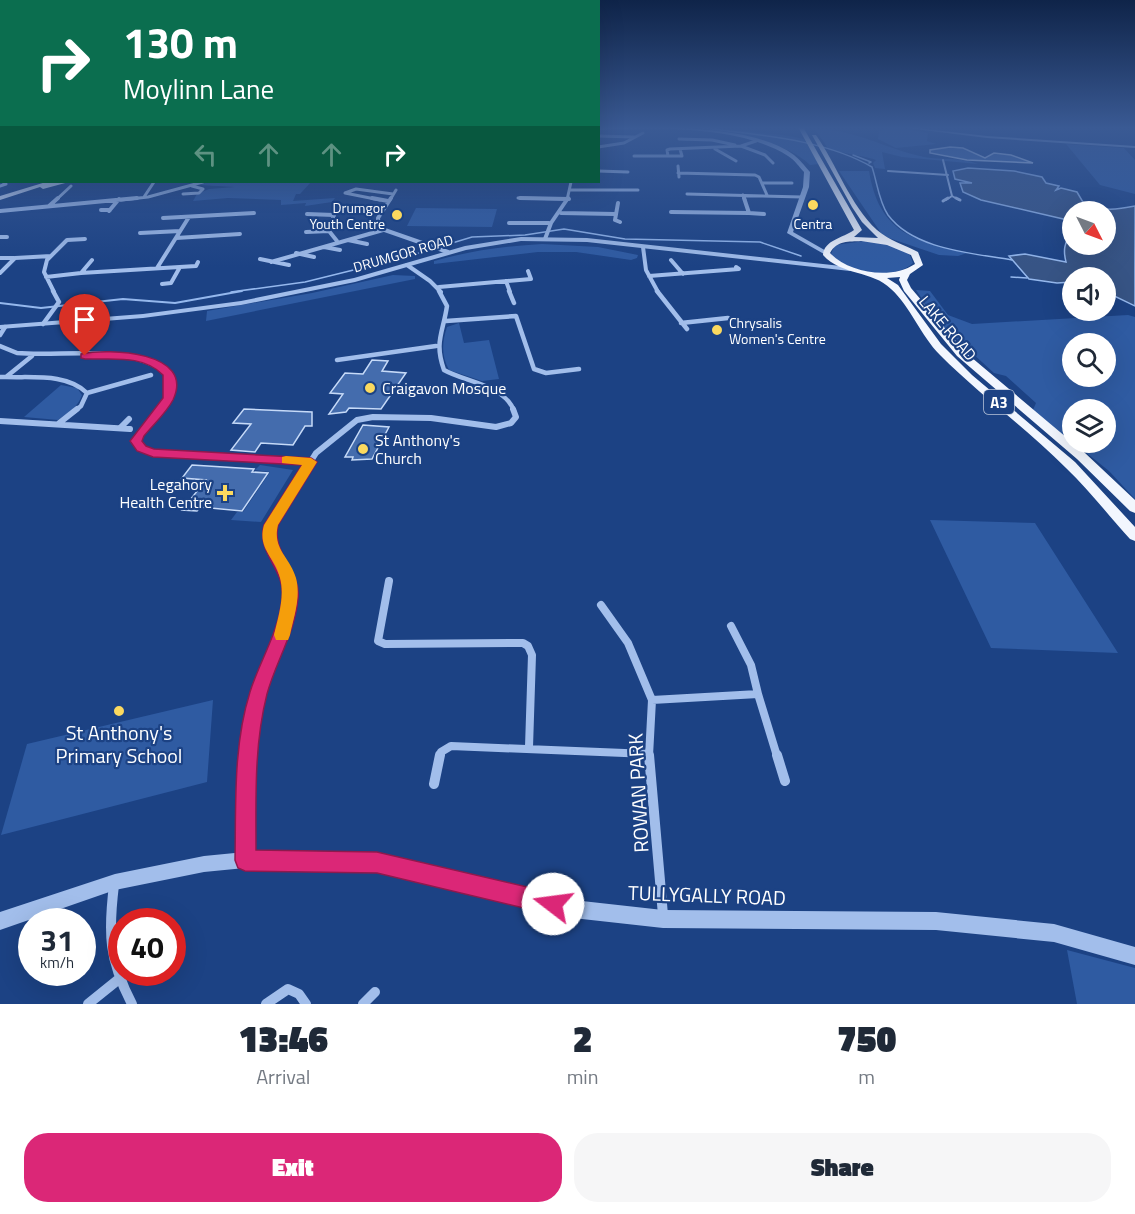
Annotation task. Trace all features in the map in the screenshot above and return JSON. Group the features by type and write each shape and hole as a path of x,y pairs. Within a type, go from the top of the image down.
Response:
{"highway":[{"path":"827,174 857,226 855,234 827,246 827,255"},
{"path":"838,174 864,218 877,235 907,249 919,259 917,268 906,273"},
{"path":"842,240 866,239 892,243"},
{"name":"A3","path":"827,255 850,269 863,272 883,275 906,273"},
{"name":"LAKE ROAD","path":"863,272 883,279 895,288 937,346 968,377 1071,465 1135,536"},
{"name":"LAKE ROAD","path":"906,273 903,280 907,289 961,354 1081,456 1135,508"}],"main road":[{"path":"0,198 48,183"},
{"path":"25,191 68,184"}],"street":[{"path":"679,174 738,174"},
{"path":"757,174 767,195"},
{"path":"805,174 802,197 790,231 801,241 827,255"},
{"path":"922,174 948,176 946,180 952,195 960,200"},
{"path":"144,197 154,183"},
{"path":"0,211 144,197 200,183"},
{"path":"546,234 549,223 561,213 569,199 571,183"},
{"path":"762,183 792,183"},
{"path":"48,207 68,184"},
{"path":"183,194 199,193 203,189 192,186"},
{"path":"383,230 377,221 395,192 356,189 345,194 388,201"},
{"path":"571,190 638,190"},
{"path":"687,194 693,196 802,197"},
{"path":"743,195 749,213"},
{"path":"943,201 952,195"},
{"path":"518,198 569,199"},
{"path":"101,210 110,210 119,200"},
{"path":"618,203 615,220 620,222"},
{"path":"671,212 764,214"},
{"path":"163,218 254,213"},
{"path":"561,213 615,214"},
{"path":"307,214 334,215 329,231"},
{"path":"157,268 189,217"},
{"path":"509,223 549,223"},
{"path":"271,262 295,253 383,230 430,244 448,252"},
{"path":"140,233 180,231"},
{"path":"306,232 329,231"},
{"path":"329,231 337,242"},
{"path":"176,238 240,234"},
{"name":"DRUMGOR ROAD","path":"2,327 143,316 241,303 322,288 407,266 448,252 546,234 850,269"},
{"path":"0,237 7,237"},
{"path":"43,324 59,302 58,294 46,277 44,267 51,256 67,240 85,239"},
{"path":"345,239 367,244"},
{"path":"801,241 832,243"},
{"path":"320,246 340,250"},
{"path":"643,246 642,261 649,276 687,329"},
{"path":"295,253 314,257"},
{"name":"DRUMGOR ROAD","path":"814,264 827,255"},
{"path":"0,258 51,256"},
{"path":"0,273 15,258"},
{"path":"260,259 289,266"},
{"path":"81,273 92,260"},
{"path":"671,260 683,274"},
{"path":"46,277 196,266 198,262"},
{"path":"245,860 246,777 252,724 259,692 284,630 291,595 288,576 270,546 268,536 271,525 316,453 339,432 365,418 449,419 496,427 515,421 517,415 502,395 444,370 436,346 437,338 446,321 447,303 439,287 407,266"},
{"path":"162,284 171,283 180,267"},
{"path":"649,276 737,268 744,276"},
{"path":"439,287 531,279 528,271"},
{"path":"506,281 514,303"},
{"path":"446,321 516,316 534,369 546,373 579,369"},
{"path":"681,322 728,318"},
{"path":"0,335 2,327"},
{"path":"0,346 10,352 33,356 132,356 151,361 164,368 170,381 168,399 136,441 141,448 153,453 311,462"},
{"path":"337,360 436,346"},
{"path":"3,377 33,356"},
{"path":"58,424 81,406 87,393 151,375"},
{"path":"3,377 68,381 81,386 87,393"},
{"path":"120,428 129,418"},
{"path":"0,421 130,429"},
{"path":"389,581 376,635 378,641 385,644 522,643 528,646 532,655 529,747"},
{"name":"ROWAN PARK","path":"601,605 628,643 652,700 649,754 663,919"},
{"path":"731,626 751,665 785,781"},
{"path":"652,700 758,694"},
{"path":"434,784 441,752 445,747 529,747 649,754"},
{"name":"TULLYGALLY ROAD","path":"0,921 115,882 204,864 245,860 377,863 573,909 663,919 936,921 1054,933 1135,956"},
{"path":"112,908 115,882"},
{"path":"88,1004 110,986"},
{"path":"122,986 132,1004"},
{"path":"266,1004 288,989 299,994 306,1004"},
{"path":"363,1004 375,992"}],"shaded area":[{"path":"841,174 870,174 874,192 890,221 915,238 967,253 958,256 939,255 883,236"},
{"path":"954,174 1027,174 1042,177 1046,183 1059,186 1056,190 1061,188 1077,192 1082,201 1062,201 1062,219 981,200 963,192 960,183 972,183 955,179"},
{"path":"1091,174 1135,174 1135,194 1100,185"},
{"path":"205,183 310,183 300,194 296,194 293,201 335,198 332,202 305,206 306,203 281,205 281,200 228,198 193,201 197,194 209,189 235,187 200,185"},
{"path":"1135,206 1135,306 1116,297 1116,267 1062,267 1062,283 1057,283 1029,279 1009,256 1025,254 1066,262 1065,255 1116,255 1116,209"},
{"path":"416,208 497,209 492,227 407,226"},
{"path":"865,241 890,245 909,253 913,263 895,272 870,272 847,266 831,254 835,245"},
{"path":"542,244 598,247 638,255 637,258 631,260 576,252 538,252 434,264 434,261 474,252"},
{"path":"393,275 415,276 415,279 206,321 207,311 312,293"},
{"path":"916,290 930,291 948,315 972,324 1062,319 1062,321 1116,321 1116,316 1135,317 1135,499 1109,471 1086,453 1116,453 1116,399 1062,399 1062,434 1033,410 1036,403 1006,376 994,373 936,320"},
{"path":"459,323 464,343 489,340 499,379 482,381 449,370 443,348 444,338 447,327"},
{"path":"61,385 77,388 82,395 72,409 58,420 24,417"},
{"path":"260,465 293,470 261,522 231,520 237,512 243,512 270,472 255,470"},
{"path":"930,520 1035,523 1118,653 991,648"},
{"path":"213,700 207,782 1,835 27,744"},
{"path":"1067,950 1135,968 1135,1004 1077,1004"}],"building":[{"path":"372,360 388,361 382,371 406,373 381,409 349,408 346,412 329,414 343,394 330,393 345,373 363,374"},
{"path":"244,409 312,412 312,426 305,426 293,445 261,443 255,452 231,450 251,424 233,423"},
{"name":"St Anthony's Church","path":"363,425 389,427 372,459 352,460 353,457 345,457"},
{"name":"Legahory Health Centre","path":"192,465 254,469 252,472 268,473 242,511 200,507 197,511 182,510 206,480 182,478"}],"waterway":[{"path":"874,174 880,198 888,215 899,227 913,236 945,248 1012,260"},
{"path":"231,292 305,282 406,257 472,237 525,235 564,229 625,239 760,242 801,256"},
{"path":"1011,277 1027,278"},
{"path":"0,303 41,308 123,299 175,303 242,291"}],"slow traffic":[{"path":"282,635 291,595 288,576 270,546 268,536 271,525 311,462 286,460"}],"place":[{"name":"Centra","path":"813,205"},
{"name":"Drumgor Youth Centre","path":"397,215"},
{"name":"Chrysalis Women's Centre","path":"717,330"},
{"name":"Craigavon Mosque","path":"370,388"},
{"name":"St Anthony's Church","path":"363,449"},
{"name":"Legahory Health Centre","path":"225,493"},
{"name":"St Anthony's Primary School","path":"119,711"}],"route":[{"path":"85,356 141,357 159,364 168,374 170,392 168,399 138,435 136,441 137,445 148,452 311,462 271,525 268,536 270,546 288,576 291,595 284,630 259,692 252,724 246,777 245,860 377,863 553,904"}]}
